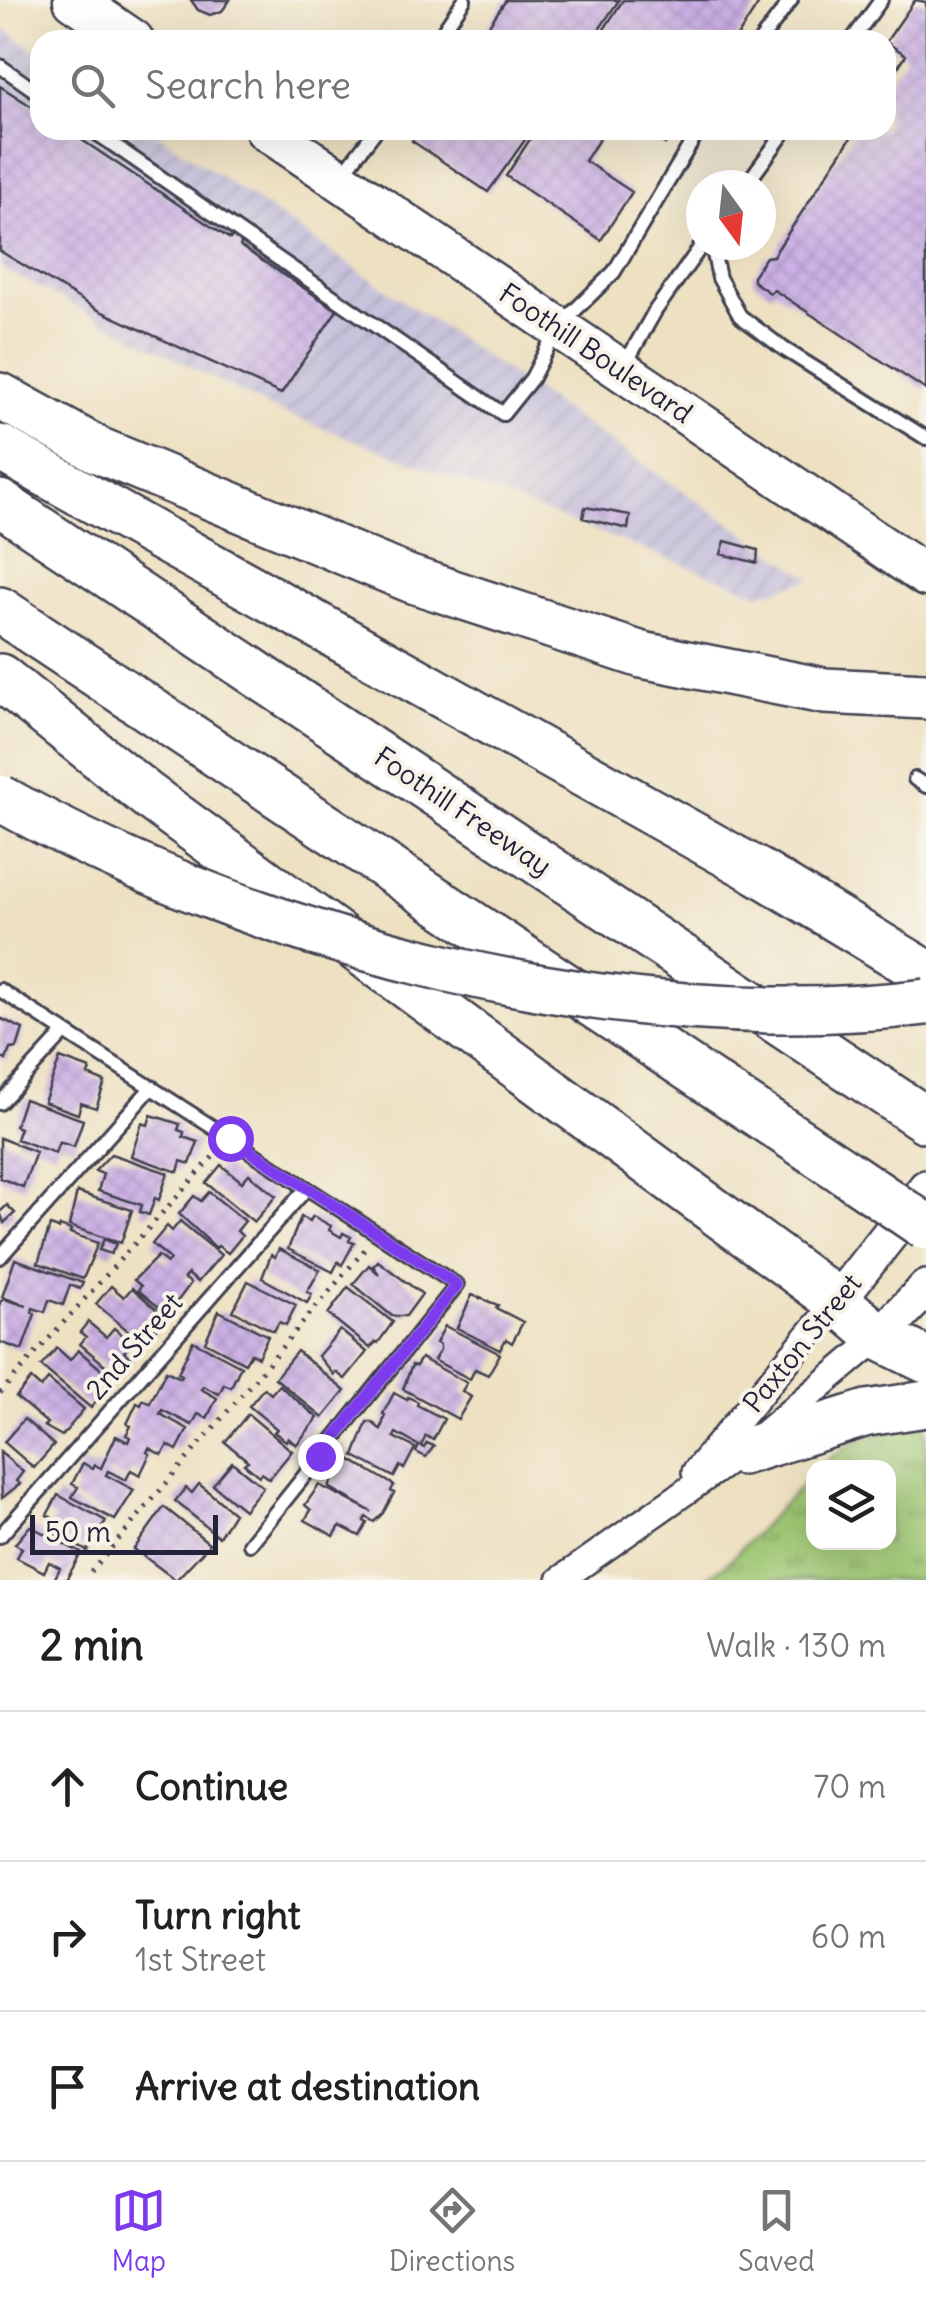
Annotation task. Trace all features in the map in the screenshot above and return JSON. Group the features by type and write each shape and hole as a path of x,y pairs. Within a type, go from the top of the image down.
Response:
{"highway":[{"path":"0,396 98,450 410,579 642,655 824,691 926,696"},
{"path":"0,448 760,872 926,973"},
{"name":"Foothill Freeway","path":"0,502 912,1110"},
{"path":"0,610 926,1226"},
{"path":"0,677 147,794 838,1300 879,1336 926,1360"},
{"path":"0,798 76,840 177,884 309,931 492,978 657,1003 792,1010 926,1002"},
{"path":"742,1452 867,1412 926,1404"}],"main road":[{"path":"74,0 119,30"},
{"name":"Foothill Boulevard","path":"281,140 925,572"}],"street":[{"name":"Paxton Street","path":"676,1495 926,1188"},
{"name":"Paxton Street","path":"560,1580 742,1452 879,1336 926,1288"}],"lane":[{"path":"444,30 464,0"},
{"path":"768,30 791,0"},
{"path":"859,30 881,0"},
{"path":"0,66 30,87"},
{"path":"106,140 503,414 532,378 558,327 614,272 692,140"},
{"path":"339,179 368,140"},
{"path":"757,170 779,140"},
{"path":"622,370 655,311 691,260"},
{"path":"716,260 720,278 740,316 784,349 926,438"},
{"path":"0,990 457,1285 250,1544"},
{"path":"0,1104 66,1032"},
{"path":"0,1257 152,1087"},
{"name":"2nd Street","path":"0,1536 306,1189"}],"path":[{"path":"0,1393 230,1138"},
{"path":"91,1572 378,1234"}],"shaded area":[{"path":"0,26 30,47 30,140 167,140 812,579 761,594 270,408 0,267"}],"green space":[{"path":"926,1422 926,1580 703,1580 725,1565 806,1481 806,1550 896,1550 896,1460 829,1460 869,1436"}],"building":[{"path":"191,0 230,0 222,11 210,15 198,10"},
{"path":"506,0 619,0 599,30 486,30"},
{"path":"623,0 761,0 742,30 604,30"},
{"path":"915,0 926,2 926,390 774,290 770,293 753,281 764,260 776,260 776,251 849,140 896,140 896,70 906,55 896,48 896,30"},
{"path":"0,86 30,106 30,140 82,140 230,239 233,235 242,242 240,246 337,310 281,394 98,310 0,251"},
{"path":"413,140 525,140 488,192"},
{"path":"529,140 599,140 585,161 632,192 601,240 506,176"},
{"path":"585,507 630,515 628,529 583,518"},
{"path":"725,541 758,550 757,563 721,554"},
{"path":"0,1018 23,1029 17,1048 10,1049 6,1060 0,1057"},
{"path":"60,1058 90,1069 88,1075 105,1082 96,1108 81,1103 78,1114 44,1102"},
{"path":"24,1099 83,1120 74,1147 59,1142 55,1153 16,1139 20,1128 15,1126"},
{"path":"151,1115 180,1124 178,1130 184,1132 183,1137 198,1142 190,1164 181,1161 178,1172 131,1156 142,1123 148,1125"},
{"path":"0,1138 36,1152 23,1187 0,1178"},
{"path":"111,1154 168,1173 149,1215 140,1212 142,1205 98,1191 103,1174 95,1171"},
{"path":"221,1165 242,1182 249,1174 276,1196 254,1222 206,1183"},
{"path":"77,1192 132,1210 121,1243 69,1226"},
{"path":"209,1192 245,1221 237,1231 242,1236 228,1253 216,1248 179,1214 194,1196 201,1201"},
{"path":"7,1205 15,1213 4,1223 0,1212"},
{"path":"313,1216 341,1237 343,1233 351,1237 349,1241 354,1243 342,1265 338,1262 333,1272 288,1249 301,1217 310,1221"},
{"path":"180,1221 221,1255 198,1282 188,1274 184,1278 191,1283 170,1311 138,1290 141,1286 134,1280 158,1256 167,1263 170,1259 152,1244 167,1226 172,1231"},
{"path":"50,1226 60,1226 98,1243 83,1279 38,1263"},
{"path":"104,1239 116,1244 111,1254 99,1250"},
{"path":"279,1249 320,1270 307,1292 312,1294 307,1303 262,1278 271,1255 275,1257"},
{"path":"15,1259 83,1283 80,1289 70,1285 63,1305 49,1300 45,1312 33,1308 35,1314 22,1350 0,1342 0,1302 4,1299 27,1306 2,1297"},
{"path":"378,1261 422,1294 406,1316 392,1316 353,1284 369,1265 379,1274 373,1266"},
{"path":"248,1281 296,1305 286,1325 279,1322 274,1331 233,1311"},
{"path":"111,1286 124,1297 132,1288 162,1314 153,1327 156,1330 144,1344 96,1304"},
{"path":"348,1287 393,1322 370,1348 328,1314"},
{"path":"472,1295 498,1305 496,1308 523,1322 512,1343 506,1339 500,1350 457,1328"},
{"path":"219,1311 268,1336 258,1357 251,1353 245,1363 205,1342"},
{"path":"88,1322 106,1337 114,1328 132,1343 124,1352 131,1358 123,1367 119,1363 112,1371 80,1344 86,1337 80,1332"},
{"path":"445,1326 500,1354 488,1375 475,1369 470,1379 434,1360 440,1350 436,1343"},
{"path":"340,1330 367,1352 345,1379 336,1372 334,1375 318,1356"},
{"path":"193,1341 241,1366 231,1387 224,1384 219,1394 203,1386 201,1389 217,1398 207,1418 198,1414 192,1425 162,1410 160,1414 188,1429 177,1450 168,1445 162,1455 149,1448 140,1475 131,1470 126,1480 108,1471 106,1475 134,1490 115,1520 72,1497 78,1487 72,1484 83,1463 93,1469 95,1465 101,1468 116,1436 128,1442 130,1437 126,1435 131,1426 127,1424 137,1403 150,1403 166,1371 181,1378 178,1373"},
{"path":"57,1348 70,1360 78,1350 114,1380 91,1408 41,1366"},
{"path":"297,1351 345,1391 323,1418 275,1378"},
{"path":"421,1358 467,1383 462,1391 471,1397 458,1419 403,1389 412,1365 416,1366"},
{"path":"31,1379 41,1388 48,1379 84,1409 62,1436 44,1426 47,1423 16,1397"},
{"path":"279,1385 318,1418 296,1445 274,1432 277,1429 249,1406 264,1388 271,1394"},
{"path":"394,1393 418,1402 417,1405 444,1419 433,1440 426,1436 421,1446 434,1446 426,1457 416,1452 419,1446 396,1433 394,1437 415,1448 404,1469 400,1466 394,1477 354,1456 367,1422 381,1430 383,1414"},
{"path":"248,1414 292,1451 269,1479 244,1464 248,1461 225,1442"},
{"path":"24,1419 54,1445 34,1468 4,1442"},
{"path":"0,1452 23,1472 16,1481 20,1484 2,1498"},
{"path":"344,1456 394,1485 383,1513 374,1522 366,1517 360,1536 340,1526 334,1536 305,1520 311,1510 305,1505 319,1485 372,1512 329,1487 334,1476 331,1475"},
{"path":"232,1462 263,1487 244,1510 213,1485"},
{"path":"199,1484 234,1513 219,1537 175,1501 186,1488 192,1493"},
{"path":"58,1495 106,1521 87,1551 48,1530 54,1519 47,1515"},
{"path":"164,1507 210,1544 176,1580 134,1549"},
{"path":"30,1526 81,1553 66,1580 54,1580 60,1568 49,1562 44,1572 17,1558 22,1548 15,1544"}],"route":[{"path":"230,1138 457,1285 320,1456"}]}
